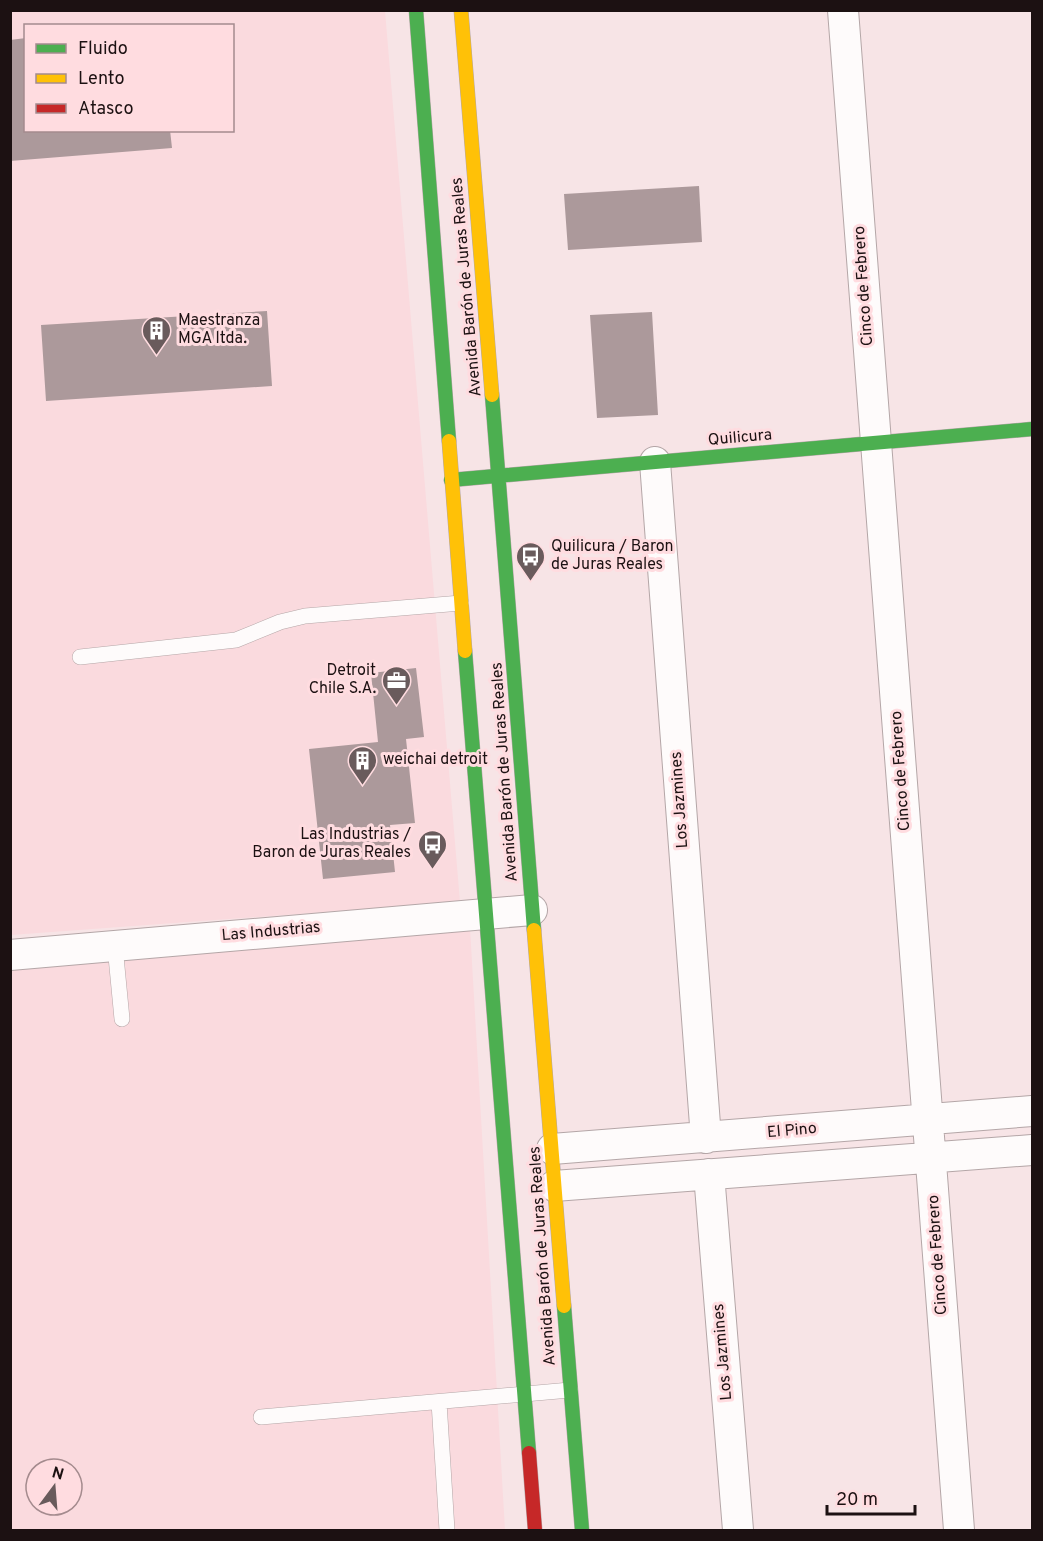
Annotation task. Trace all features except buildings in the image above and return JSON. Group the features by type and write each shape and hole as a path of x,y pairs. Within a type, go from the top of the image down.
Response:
{"street":[{"name":"Avenida Barón de Juras Reales","path":"416,10 460,603 535,1530"},
{"name":"Avenida Barón de Juras Reales","path":"461,10 582,1530"},
{"name":"Cinco de Febrero","path":"843,10 959,1530"},
{"name":"Quilicura","path":"451,480 1032,429"},
{"name":"Los Jazmines","path":"655,462 706,1138"},
{"name":"Las Industrias","path":"10,954 532,910"},
{"name":"El Pino","path":"552,1149 1032,1111"},
{"path":"554,1186 1032,1149"},
{"name":"Los Jazmines","path":"709,1174 738,1530"}],"lane":[{"path":"81,657 236,640 279,622 305,616 460,603"},
{"path":"115,946 122,1019"},
{"path":"261,1417 570,1390"},
{"path":"439,1402 447,1530"}],"shaded area":[{"path":"11,11 385,11 460,902 11,935"},
{"path":"470,928 505,1530 11,1530 11,966"}],"traffic: fast":[{"path":"416,10 449,441"},
{"path":"492,395 534,930"},
{"path":"451,480 1032,429"},
{"path":"465,651 529,1453"},
{"path":"564,1306 582,1530"}],"traffic: slow":[{"path":"461,10 492,395"},
{"path":"449,441 465,651"},
{"path":"534,930 564,1306"}],"traffic: jam":[{"path":"529,1453 535,1530"}],"place":[{"name":"Maestranza MGA ltda.","path":"157,356"},
{"name":"Quilicura / Baron de Juras Reales","path":"530,582"},
{"name":"Detroit Chile S.A.","path":"397,706"},
{"name":"weichai detroit","path":"362,786"},
{"name":"Las Industrias / Baron de Juras Reales","path":"432,870"}]}
